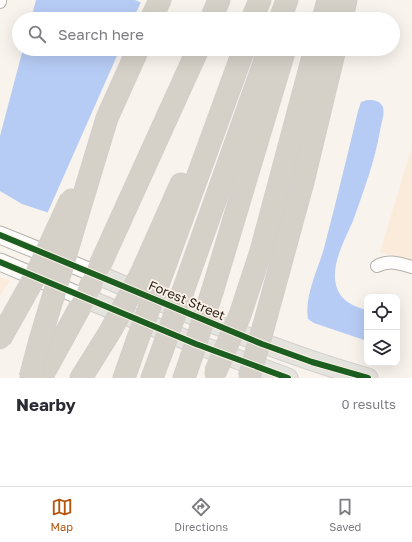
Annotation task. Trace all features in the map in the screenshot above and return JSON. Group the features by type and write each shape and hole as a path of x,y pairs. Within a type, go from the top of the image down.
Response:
{"highway":[{"path":"154,12 160,0"},
{"path":"214,12 219,0"},
{"path":"255,12 261,0"},
{"path":"257,12 261,0"},
{"path":"283,12 287,0"},
{"path":"296,12 300,0"},
{"path":"325,12 328,0"},
{"path":"343,12 346,0"},
{"path":"0,339 28,291 44,258 135,56"},
{"path":"41,378 85,298 195,56"},
{"path":"124,378 137,341 150,278 236,56"},
{"path":"81,378 111,330 150,278 241,56"},
{"path":"152,378 267,56"},
{"path":"184,378 213,289 283,56"},
{"path":"213,376 240,315 261,251 313,56"},
{"path":"249,378 303,182 332,56"},
{"path":"30,378 40,340 107,118"},
{"path":"256,378 264,325"}],"main road":[{"name":"Forest Street","path":"0,235 277,350 318,364 368,378"},
{"path":"0,262 202,346 288,378"}],"street":[{"path":"377,266 383,262 389,262 412,267"}],"shaded area":[{"path":"412,147 412,261 380,252"},
{"path":"0,277 10,281 0,296"}],"water":[{"path":"36,0 135,0 154,8 153,12 33,12"},
{"path":"21,56 135,56 49,213 22,204 0,191 0,136"},
{"path":"374,100 380,103 383,107 383,116 369,175 337,261 335,279 339,293 345,300 364,309 364,340 314,323 308,319 307,310 312,283 324,248 361,102"}],"pier":[{"path":"142,0 155,6 155,12 136,12"},
{"path":"117,56 138,56 77,199 60,213 47,214"}],"cycle path":[{"path":"0,235 262,344 312,362 368,378"},
{"path":"0,262 196,344 288,378"}]}
